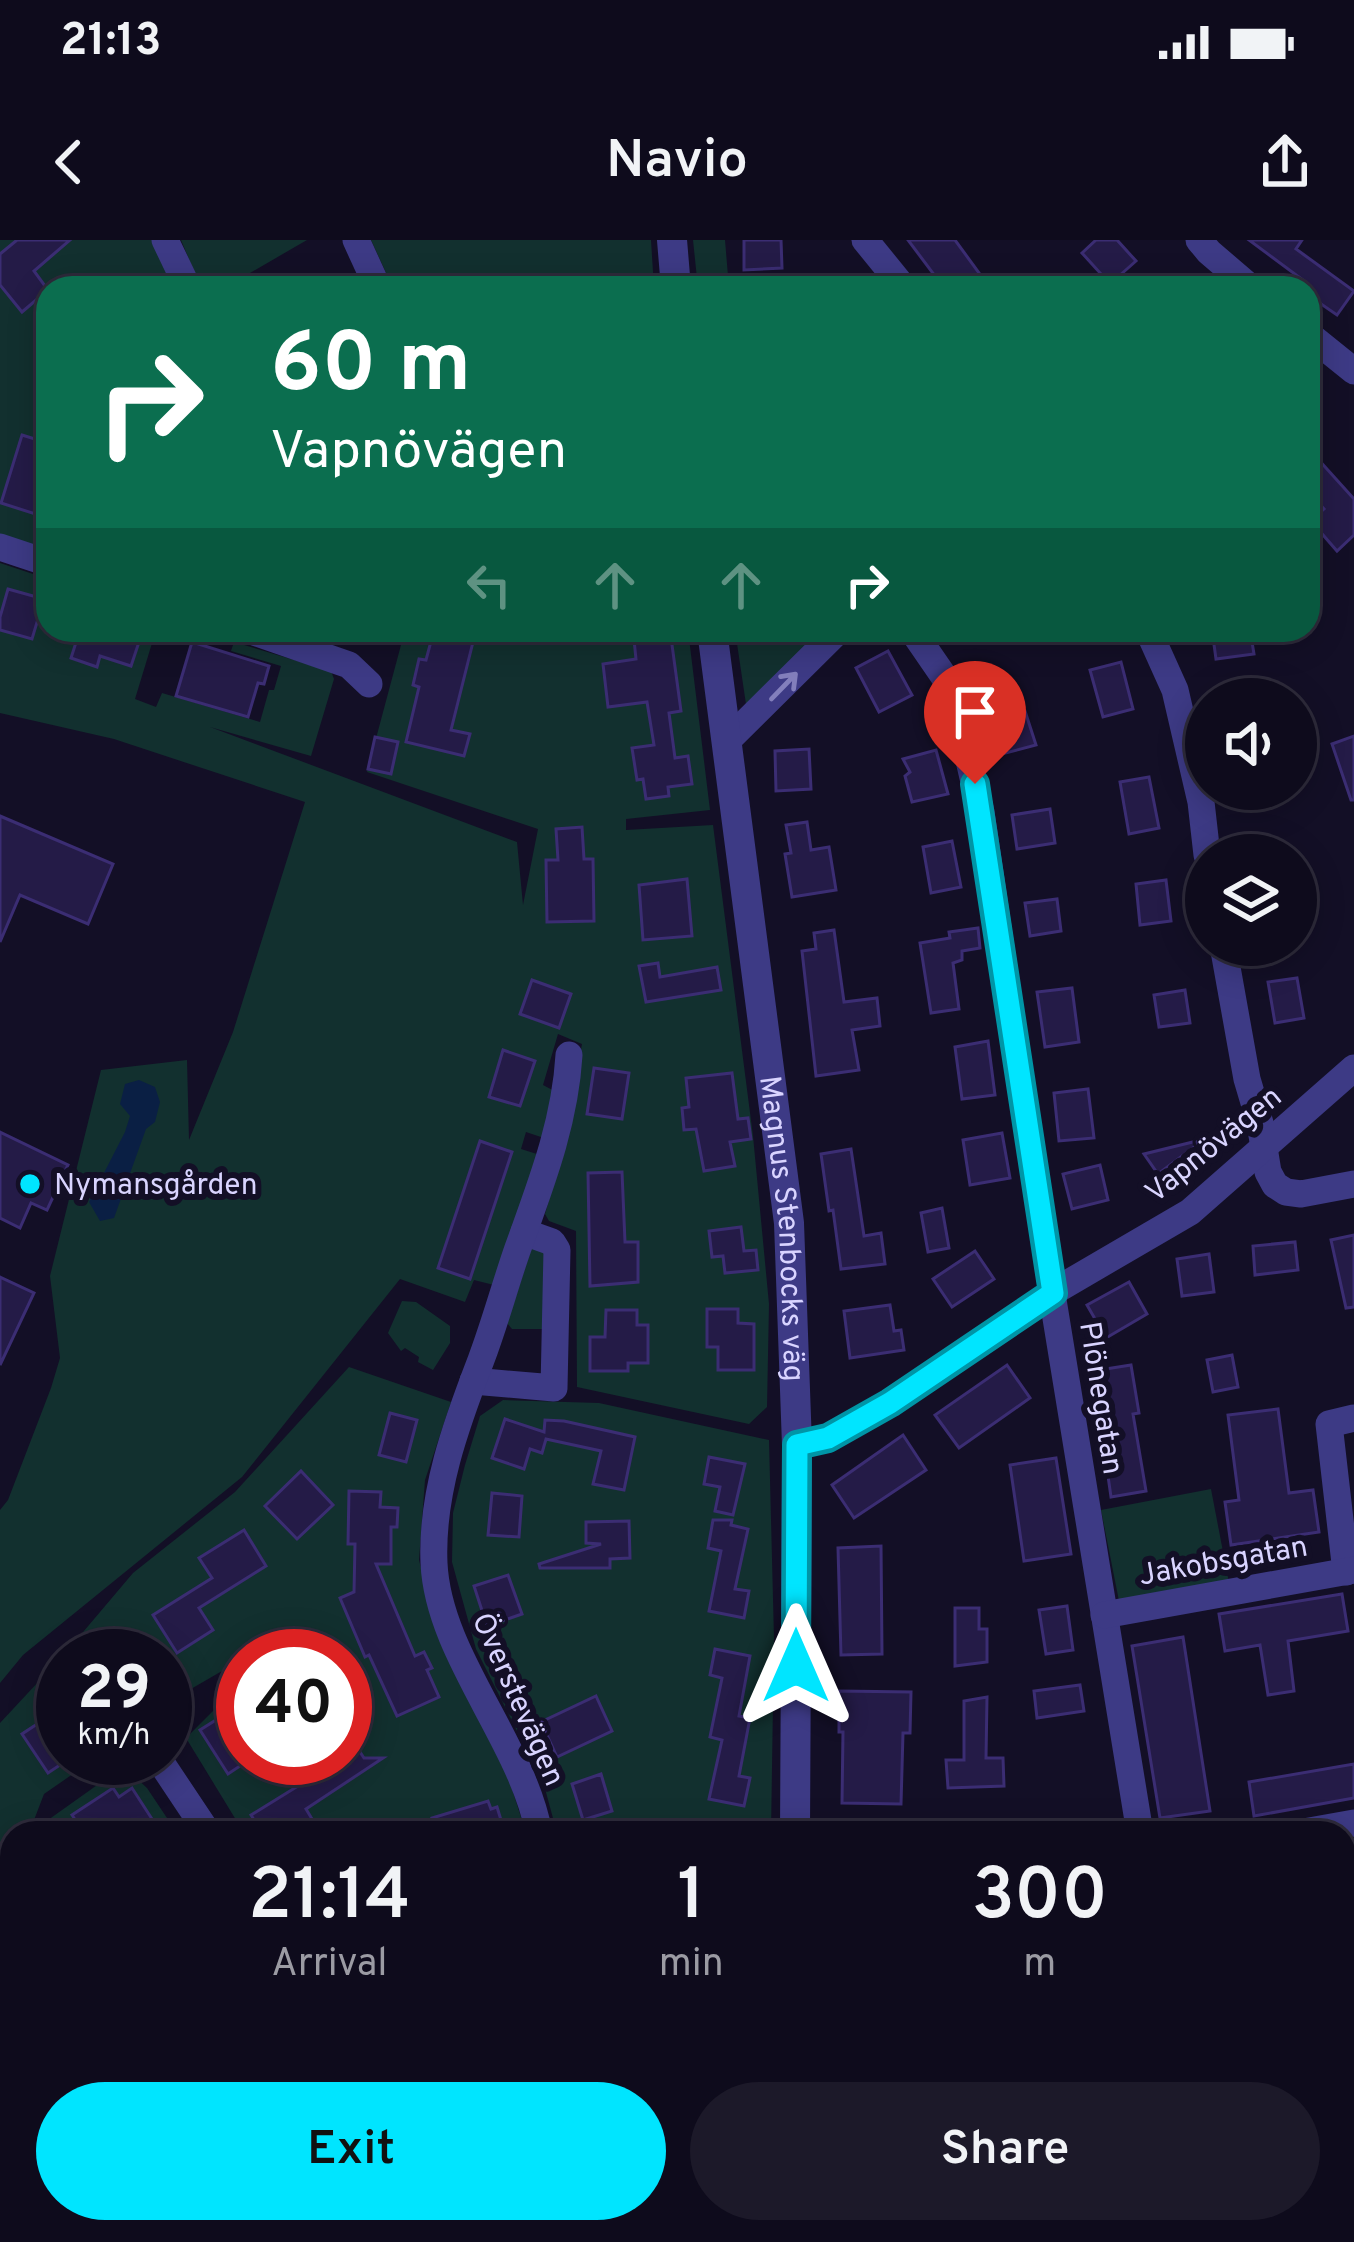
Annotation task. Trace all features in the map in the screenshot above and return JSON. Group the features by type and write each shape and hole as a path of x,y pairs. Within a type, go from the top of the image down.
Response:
{"street":[{"path":"165,240 182,276"},
{"path":"356,240 372,276"},
{"path":"672,240 675,276"},
{"path":"865,240 894,276"},
{"path":"1199,240 1237,276"},
{"path":"1320,344 1354,371"},
{"path":"0,547 36,559"},
{"path":"283,642 350,665 369,684"},
{"name":"Magnus Stenbocks väg","path":"714,642 789,1223 797,1445 795,1821"},
{"path":"727,741 827,642"},
{"name":"Plönegatan","path":"920,642 945,678 981,812 1137,1821"},
{"path":"1153,642 1175,690 1205,834"},
{"path":"1227,966 1246,1079 1275,1185 1301,1194 1354,1184"},
{"name":"Överstevägen","path":"535,1821 521,1774 462,1657 435,1580 434,1526 472,1381 556,1141 569,1055"},
{"name":"Vapnövägen","path":"797,1445 828,1438 890,1403 1053,1293 1190,1212 1354,1068"},
{"path":"472,1381 554,1388 557,1250 552,1242 524,1232"},
{"path":"1350,1571 1328,1424 1354,1418"},
{"name":"Jakobsgatan","path":"1104,1615 1350,1571"},
{"path":"176,1785 200,1821"}],"green space":[{"path":"0,240 154,240 170,276 36,276 36,549 0,536"},
{"path":"181,240 307,240 245,276 196,276"},
{"path":"371,240 651,240 653,276 388,276"},
{"path":"693,240 725,240 728,276 697,276"},
{"path":"0,563 36,575 36,642 152,642 135,699 156,707 162,693 260,722 281,666 231,651 234,642 331,671 334,679 311,756 210,727 517,842 523,905 538,829 367,772 402,642 689,642 710,810 626,819 626,830 713,825 753,1136 769,1304 767,1407 749,1424 577,1387 576,1231 549,1221 545,1214 561,1158 582,1044 558,1034 543,1085 560,1094 547,1139 526,1132 521,1149 540,1155 494,1285 474,1280 465,1302 400,1279 242,1477 55,1629 36,1629 36,1644 0,1683 0,1510 8,1500 60,1358 50,1276 101,1070 187,1060 189,1140 233,1032 305,802 114,739 0,713"},
{"path":"737,642 815,642 747,711"},
{"path":"532,1247 548,1252 543,1329 512,1329 507,1323"},
{"path":"402,1301 416,1302 450,1326 450,1343 433,1370 405,1348 401,1351 388,1333"},
{"path":"349,1367 451,1402 425,1480 419,1560 439,1638 507,1773 522,1821 237,1821 192,1748 192,1732 216,1708 216,1785 372,1785 372,1629 216,1629 216,1674 192,1688 192,1629 86,1629 133,1573 235,1492"},
{"path":"503,1400 599,1403 769,1440 774,1638 771,1821 554,1821 544,1785 476,1649 452,1562 453,1513 480,1416"},
{"path":"1211,1489 1229,1583 1119,1601 1101,1510"},
{"path":"36,1684 36,1785 57,1785 44,1794 35,1821 0,1821 0,1723"},
{"path":"97,1785 147,1788 169,1821 47,1821"}],"water":[{"path":"139,1080 155,1087 160,1102 155,1122 146,1129 114,1218 100,1221 89,1202 130,1116 120,1104 125,1084"}],"building":[{"path":"17,240 70,240 34,271 36,300 22,312 0,285 0,254"},
{"path":"744,240 781,240 782,268 744,270"},
{"path":"908,240 955,240 981,276 935,276"},
{"path":"1096,240 1117,240 1136,261 1119,276 1103,276 1082,253"},
{"path":"1249,240 1302,240 1296,249 1354,291 1337,315 1320,303 1320,276 1298,276"},
{"path":"22,435 36,439 36,514 1,503"},
{"path":"1320,461 1354,499 1354,535 1337,551 1320,531 1324,509 1320,504"},
{"path":"8,589 36,597 32,639 0,630"},
{"path":"76,642 139,642 131,666 100,656 97,667 71,658"},
{"path":"192,642 269,666 264,684 258,683 248,717 176,696"},
{"path":"431,642 473,642 451,730 470,734 464,756 406,742 419,687 413,685 419,659 426,660"},
{"path":"634,642 672,642 681,711 669,713 675,758 688,756 692,784 668,787 669,796 646,799 643,779 637,780 632,748 654,745 647,702 608,707 603,664 636,659"},
{"path":"1214,642 1252,642 1254,654 1216,659"},
{"path":"888,651 912,695 879,712 856,668"},
{"path":"1121,662 1133,709 1103,717 1090,670"},
{"path":"1025,711 1036,745 1002,754 993,720"},
{"path":"1354,736 1354,800 1351,800 1332,744"},
{"path":"375,737 398,742 391,774 368,769"},
{"path":"809,749 811,789 776,791 775,751"},
{"path":"936,750 948,794 912,802 905,776 910,772 903,759"},
{"path":"1149,777 1159,828 1129,834 1120,782"},
{"path":"1050,809 1055,843 1017,849 1012,815"},
{"path":"0,816 113,864 88,924 20,895 0,942"},
{"path":"807,822 811,850 829,847 836,890 792,897 786,825"},
{"path":"582,827 584,859 593,859 594,921 547,922 546,860 558,860 556,829"},
{"path":"952,841 961,887 931,893 923,847"},
{"path":"687,879 692,936 643,940 639,885"},
{"path":"1166,880 1171,921 1140,925 1136,884"},
{"path":"1057,899 1061,931 1030,936 1025,903"},
{"path":"978,928 980,948 962,951 962,960 953,963 959,1009 931,1013 920,943"},
{"path":"834,930 844,1002 877,998 880,1026 852,1030 859,1070 816,1076 802,951 816,949 814,933"},
{"path":"658,963 660,977 717,967 721,990 646,1002 639,966"},
{"path":"1297,978 1304,1018 1275,1023 1268,982"},
{"path":"532,980 571,994 559,1028 520,1014"},
{"path":"1072,988 1079,1042 1045,1047 1037,992"},
{"path":"1185,990 1190,1023 1159,1027 1154,995"},
{"path":"988,1041 995,1095 962,1099 955,1047"},
{"path":"503,1050 535,1061 520,1106 489,1097"},
{"path":"594,1068 629,1073 622,1119 587,1114"},
{"path":"732,1073 738,1119 748,1118 751,1139 730,1142 735,1166 704,1171 696,1129 684,1130 682,1108 689,1107 686,1078"},
{"path":"1088,1089 1094,1138 1059,1141 1054,1093"},
{"name":"Nymansgården","path":"0,1132 68,1165 47,1210 31,1203 20,1228 0,1218"},
{"path":"1002,1133 1010,1178 970,1185 963,1140"},
{"path":"1205,1139 1158,1174 1144,1154"},
{"path":"480,1141 512,1152 470,1279 438,1268"},
{"path":"851,1149 864,1236 881,1233 885,1264 841,1269 821,1154"},
{"path":"1100,1165 1108,1200 1072,1209 1063,1174"},
{"path":"622,1172 625,1242 638,1242 638,1282 590,1286 588,1173"},
{"path":"942,1208 949,1248 928,1252 921,1213"},
{"path":"741,1227 744,1251 756,1250 758,1270 725,1273 723,1256 712,1257 709,1231"},
{"path":"1354,1235 1354,1307 1346,1308 1331,1240"},
{"path":"1295,1242 1298,1270 1255,1275 1253,1246"},
{"path":"975,1251 994,1279 952,1307 933,1279"},
{"path":"1209,1254 1214,1292 1182,1296 1177,1259"},
{"path":"0,1277 34,1293 0,1365"},
{"path":"1129,1282 1147,1314 1106,1338 1087,1305"},
{"path":"890,1305 894,1331 901,1330 904,1350 850,1358 844,1311"},
{"path":"707,1309 738,1309 738,1323 754,1324 754,1370 718,1370 718,1347 707,1347"},
{"path":"606,1310 637,1310 637,1325 648,1325 648,1363 628,1363 628,1371 590,1371 590,1337 605,1337"},
{"path":"1232,1355 1238,1387 1213,1392 1207,1360"},
{"path":"1007,1365 1030,1398 959,1448 935,1415"},
{"path":"1131,1365 1139,1413 1133,1414 1146,1491 1111,1497 1093,1371"},
{"path":"1278,1409 1289,1493 1313,1490 1319,1532 1231,1545 1225,1502 1239,1500 1228,1415"},
{"path":"390,1413 417,1420 406,1462 379,1455"},
{"path":"505,1419 544,1432 545,1420 564,1421 635,1437 624,1490 593,1484 601,1451 546,1439 542,1453 530,1449 524,1469 492,1458"},
{"path":"903,1435 926,1470 854,1518 832,1485"},
{"path":"709,1457 745,1464 733,1515 715,1511 720,1487 704,1484"},
{"path":"1056,1458 1071,1554 1024,1561 1010,1465"},
{"path":"301,1471 333,1505 297,1539 265,1506"},
{"path":"349,1491 381,1492 380,1507 398,1508 397,1527 391,1527 391,1564 376,1564 415,1656 424,1652 432,1668 427,1670 439,1697 397,1716 372,1662 372,1629 353,1629 340,1598 354,1592 355,1544 348,1544"},
{"path":"492,1493 522,1496 519,1537 488,1535"},
{"path":"713,1520 732,1520 731,1525 748,1529 735,1589 749,1591 744,1618 709,1611 721,1551 708,1548"},
{"path":"629,1521 630,1558 610,1559 610,1568 540,1568 539,1564 601,1544 586,1543 586,1522"},
{"path":"244,1530 266,1566 199,1608 213,1630 192,1643 192,1629 162,1629 153,1615 212,1578 199,1558"},
{"path":"881,1546 882,1654 841,1655 838,1548"},
{"path":"508,1575 522,1614 487,1626 474,1586"},
{"path":"1342,1594 1348,1631 1288,1641 1294,1691 1268,1695 1260,1645 1225,1651 1219,1614"},
{"path":"1067,1606 1073,1650 1046,1654 1039,1610"},
{"path":"955,1608 979,1608 979,1629 987,1629 987,1662 955,1666"},
{"path":"1183,1637 1210,1811 1160,1818 1132,1646"},
{"path":"715,1649 750,1656 739,1716 750,1718 739,1776 750,1778 744,1806 709,1799 722,1740 710,1737 722,1678 710,1675"},
{"path":"1080,1685 1084,1711 1037,1718 1034,1691"},
{"path":"839,1691 911,1692 910,1733 903,1733 901,1804 842,1803"},
{"path":"596,1696 612,1731 557,1757 541,1722"},
{"path":"987,1697 986,1758 1003,1758 1004,1786 948,1788 946,1760 964,1760 964,1701"},
{"path":"216,1720 216,1755 200,1730"},
{"path":"36,1725 36,1755 22,1734"},
{"path":"1354,1764 1354,1798 1254,1816 1249,1782"},
{"path":"601,1774 612,1811 583,1820 572,1784"},
{"path":"300,1785 342,1785 306,1809 312,1819 309,1821 255,1821 251,1815"},
{"path":"113,1788 119,1797 132,1788 152,1819 76,1821 72,1815"},
{"path":"488,1801 491,1809 497,1807 501,1821 433,1821"}],"place":[{"name":"Nymansgården","path":"30,1184"}],"route":[{"path":"796,1666 797,1445 828,1438 890,1403 1053,1293 975,784"}]}
